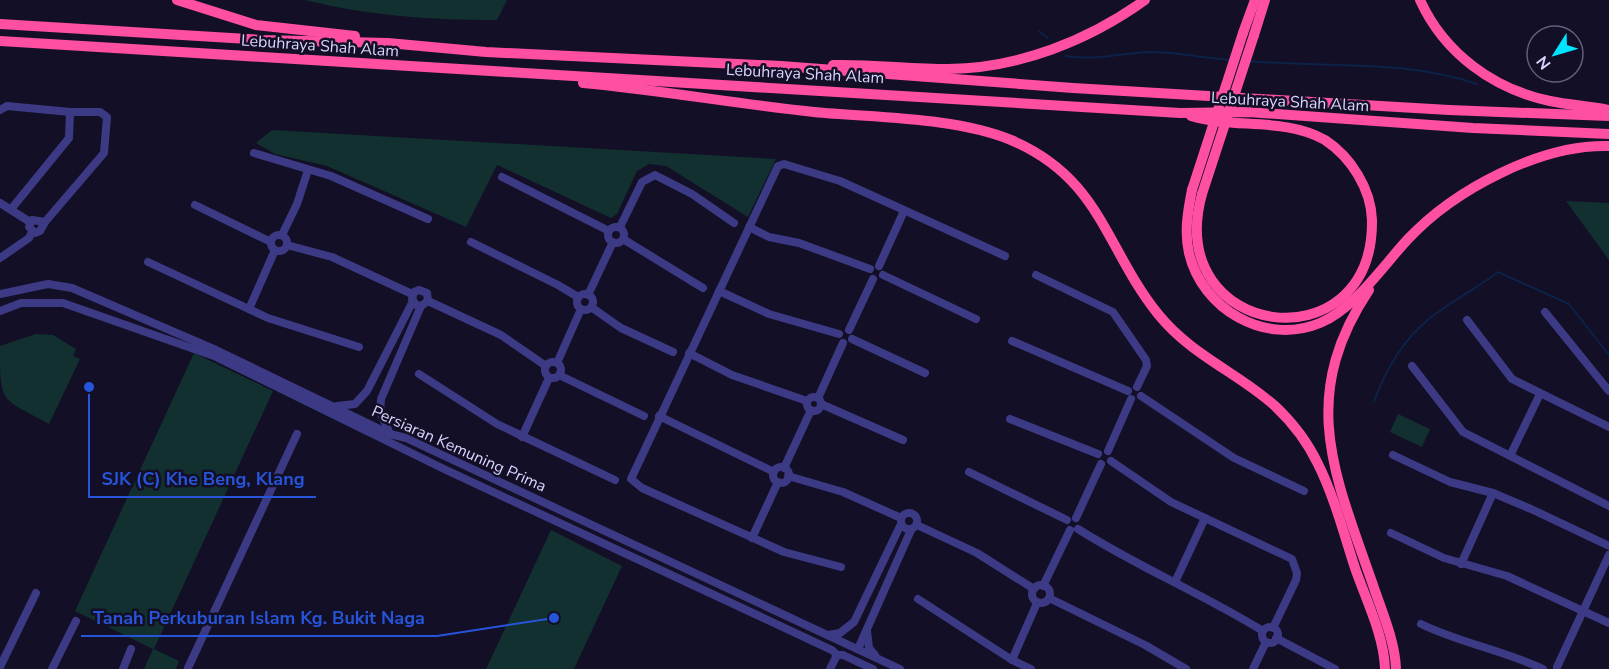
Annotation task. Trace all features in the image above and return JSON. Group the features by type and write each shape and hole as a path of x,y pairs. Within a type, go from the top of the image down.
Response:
{"highway":[{"path":"177,0 256,25 340,34 388,42"},
{"path":"781,66 870,64 951,69 1008,62 1074,41 1145,0"},
{"path":"1249,34 1255,0"},
{"path":"1265,0 1249,34 1186,231 1188,252 1194,269 1218,303 1249,323 1284,330 1320,323 1349,304 1425,222 1483,182 1543,158 1573,150 1609,146"},
{"path":"1420,0 1444,40 1486,76 1535,97 1609,110"},
{"name":"Lebuhraya Shah Alam","path":"0,24 263,40 388,42 518,54 781,66 1073,88 1449,110 1609,116"},
{"name":"Lebuhraya Shah Alam","path":"0,41 1180,113 1270,113 1473,128 1609,134"},
{"path":"536,73 571,82 964,127 1004,137 1043,157 1073,182 1093,206 1145,295 1171,329 1198,354 1271,403 1301,436 1324,477 1380,640 1385,669"},
{"path":"1180,113 1207,121 1289,128 1326,141 1346,159 1364,186 1371,214 1367,256 1348,290 1318,314 1288,320 1256,314 1233,303 1214,285 1204,268 1199,256 1196,231 1197,192"},
{"path":"1386,265 1354,314 1340,346 1330,384 1328,427 1335,471 1389,633 1396,669"}],"street":[{"path":"0,110 8,106 105,114 107,121 104,153 45,222 40,231 32,232"},
{"path":"12,208 69,138 70,112"},
{"path":"254,153 353,184 428,219"},
{"path":"841,567 784,552 632,482 631,476 780,164 840,181 1005,256"},
{"path":"282,236 297,204 308,170"},
{"path":"620,228 642,182 655,176 692,194 734,223"},
{"path":"502,177 609,231"},
{"path":"0,203 12,208 30,222"},
{"path":"195,206 271,242 275,250"},
{"path":"749,227 769,237 799,243 870,269 879,266 904,211"},
{"path":"30,222 35,219 45,222"},
{"path":"30,222 29,227 32,232"},
{"path":"609,231 615,227 620,228"},
{"path":"620,228 623,231 623,239"},
{"path":"609,231 609,238 613,242 618,243 623,239"},
{"path":"0,258 29,238 32,232"},
{"path":"271,242 275,236 282,236"},
{"path":"282,236 287,245 332,257 413,298 501,335 546,366"},
{"path":"623,239 703,288"},
{"path":"471,242 578,297 588,295"},
{"path":"588,295 613,242"},
{"path":"275,250 282,251 287,245"},
{"path":"249,309 275,250"},
{"path":"148,262 268,318 359,347"},
{"path":"879,266 883,275 976,319"},
{"path":"870,269 869,274 873,279"},
{"path":"883,275 873,279 849,330 852,339 925,374"},
{"path":"1036,275 1113,312 1146,360 1147,366 1137,387 1141,396 1234,458 1304,491"},
{"name":"Persiaran Kemuning Prima","path":"0,294 48,284 72,288 216,350 325,404 390,434 406,438 900,669"},
{"path":"325,404 344,407 355,404 367,391 413,298 422,290 428,295 381,399 380,412 390,434"},
{"path":"719,291 769,314 839,334"},
{"path":"588,295 592,300 591,307"},
{"path":"578,297 577,303 581,309"},
{"name":"Persiaran Kemuning Prima","path":"0,311 21,303 63,303 157,338 214,356 423,459 873,669"},
{"path":"581,309 591,307 621,328 673,352"},
{"path":"557,363 581,309"},
{"path":"1545,312 1609,391"},
{"path":"1467,320 1512,379 1609,427"},
{"path":"157,338 161,327"},
{"path":"839,334 844,329 849,330"},
{"path":"811,410 817,410 843,343 839,334"},
{"path":"843,343 849,343 852,339"},
{"path":"1011,419 1098,454 1108,451 1131,399 1128,391 1012,341"},
{"path":"689,352 732,375 807,401 811,410 784,468"},
{"path":"546,366 549,363 557,363"},
{"path":"557,363 560,367 560,375"},
{"path":"546,366 545,374 549,378"},
{"path":"1412,366 1463,432 1609,506"},
{"path":"378,370 390,376"},
{"path":"419,374 522,437 615,480"},
{"path":"549,378 560,375 644,416"},
{"path":"522,437 549,378"},
{"path":"1128,391 1131,387 1137,387"},
{"path":"1510,456 1540,394"},
{"path":"1131,399 1137,400 1141,396"},
{"path":"807,401 811,397 903,440"},
{"path":"659,416 774,472 778,482 752,538"},
{"path":"187,669 297,434"},
{"path":"1108,451 1112,457 1111,461"},
{"path":"1098,454 1101,464"},
{"path":"1393,455 1450,482 1493,493 1609,546"},
{"path":"1101,464 1108,464 1111,461"},
{"path":"1111,461 1171,502 1292,559 1297,573 1273,628 1276,638 1335,669"},
{"path":"1076,518 1101,464"},
{"path":"774,472 777,468 784,468"},
{"path":"784,468 788,476 843,492 901,521 904,528 914,527 977,553 1034,589"},
{"path":"969,472 1067,520 1076,518"},
{"path":"778,482 784,482 788,476"},
{"path":"1461,564 1493,493"},
{"path":"816,630 835,635 854,622 901,521 907,513 916,517 914,527 858,649 849,652 834,652 830,669"},
{"path":"1034,589 1043,586 1080,523 1076,518"},
{"path":"1175,582 1205,518"},
{"path":"1067,520 1066,526 1219,604 1263,631 1273,628"},
{"path":"1391,533 1461,564 1508,576 1609,623"},
{"path":"1548,669 1558,668 1609,555"},
{"path":"1037,603 1044,603 1049,598 1049,591 1043,586"},
{"path":"1034,589 1032,597 1037,603"},
{"path":"0,667 36,593"},
{"path":"1049,598 1144,645 1186,669"},
{"path":"918,599 1012,660 1031,669"},
{"path":"1012,660 1037,603"},
{"path":"52,669 76,621"},
{"path":"1421,624 1447,636 1514,656 1543,669"},
{"path":"867,629 872,654 883,661"},
{"path":"1263,631 1263,638 1266,642"},
{"path":"1266,642 1273,642 1276,638"},
{"path":"1252,669 1266,642"},
{"path":"123,669 132,649"}],"green space":[{"path":"305,0 507,0 497,20 400,16 353,10"},
{"path":"272,130 776,159 748,217 666,166 649,164 637,171 617,214 611,218 497,165 466,227 327,166 275,154 256,143"},
{"path":"1566,201 1609,203 1609,260"},
{"path":"36,334 53,335 76,349 73,356 80,359 49,424 12,403 6,397 1,379 0,346"},
{"path":"194,353 273,391 154,649 179,661 176,669 144,669 153,649 75,611"},
{"path":"1398,414 1430,429 1422,447 1390,432"},
{"path":"551,530 622,566 574,669 486,669"}],"waterway":[{"path":"1039,31 1048,38"},
{"path":"1066,56 1098,57 1150,52 1230,60"},
{"path":"1248,61 1392,68 1449,76 1477,84"},
{"path":"1374,402 1396,357 1411,336 1437,313 1498,272 1569,304 1609,355"}],"place":[{"name":"SJK (C) Khe Beng, Klang","path":"89,387"},
{"name":"Tanah Perkuburan Islam Kg. Bukit Naga","path":"554,618"}]}
